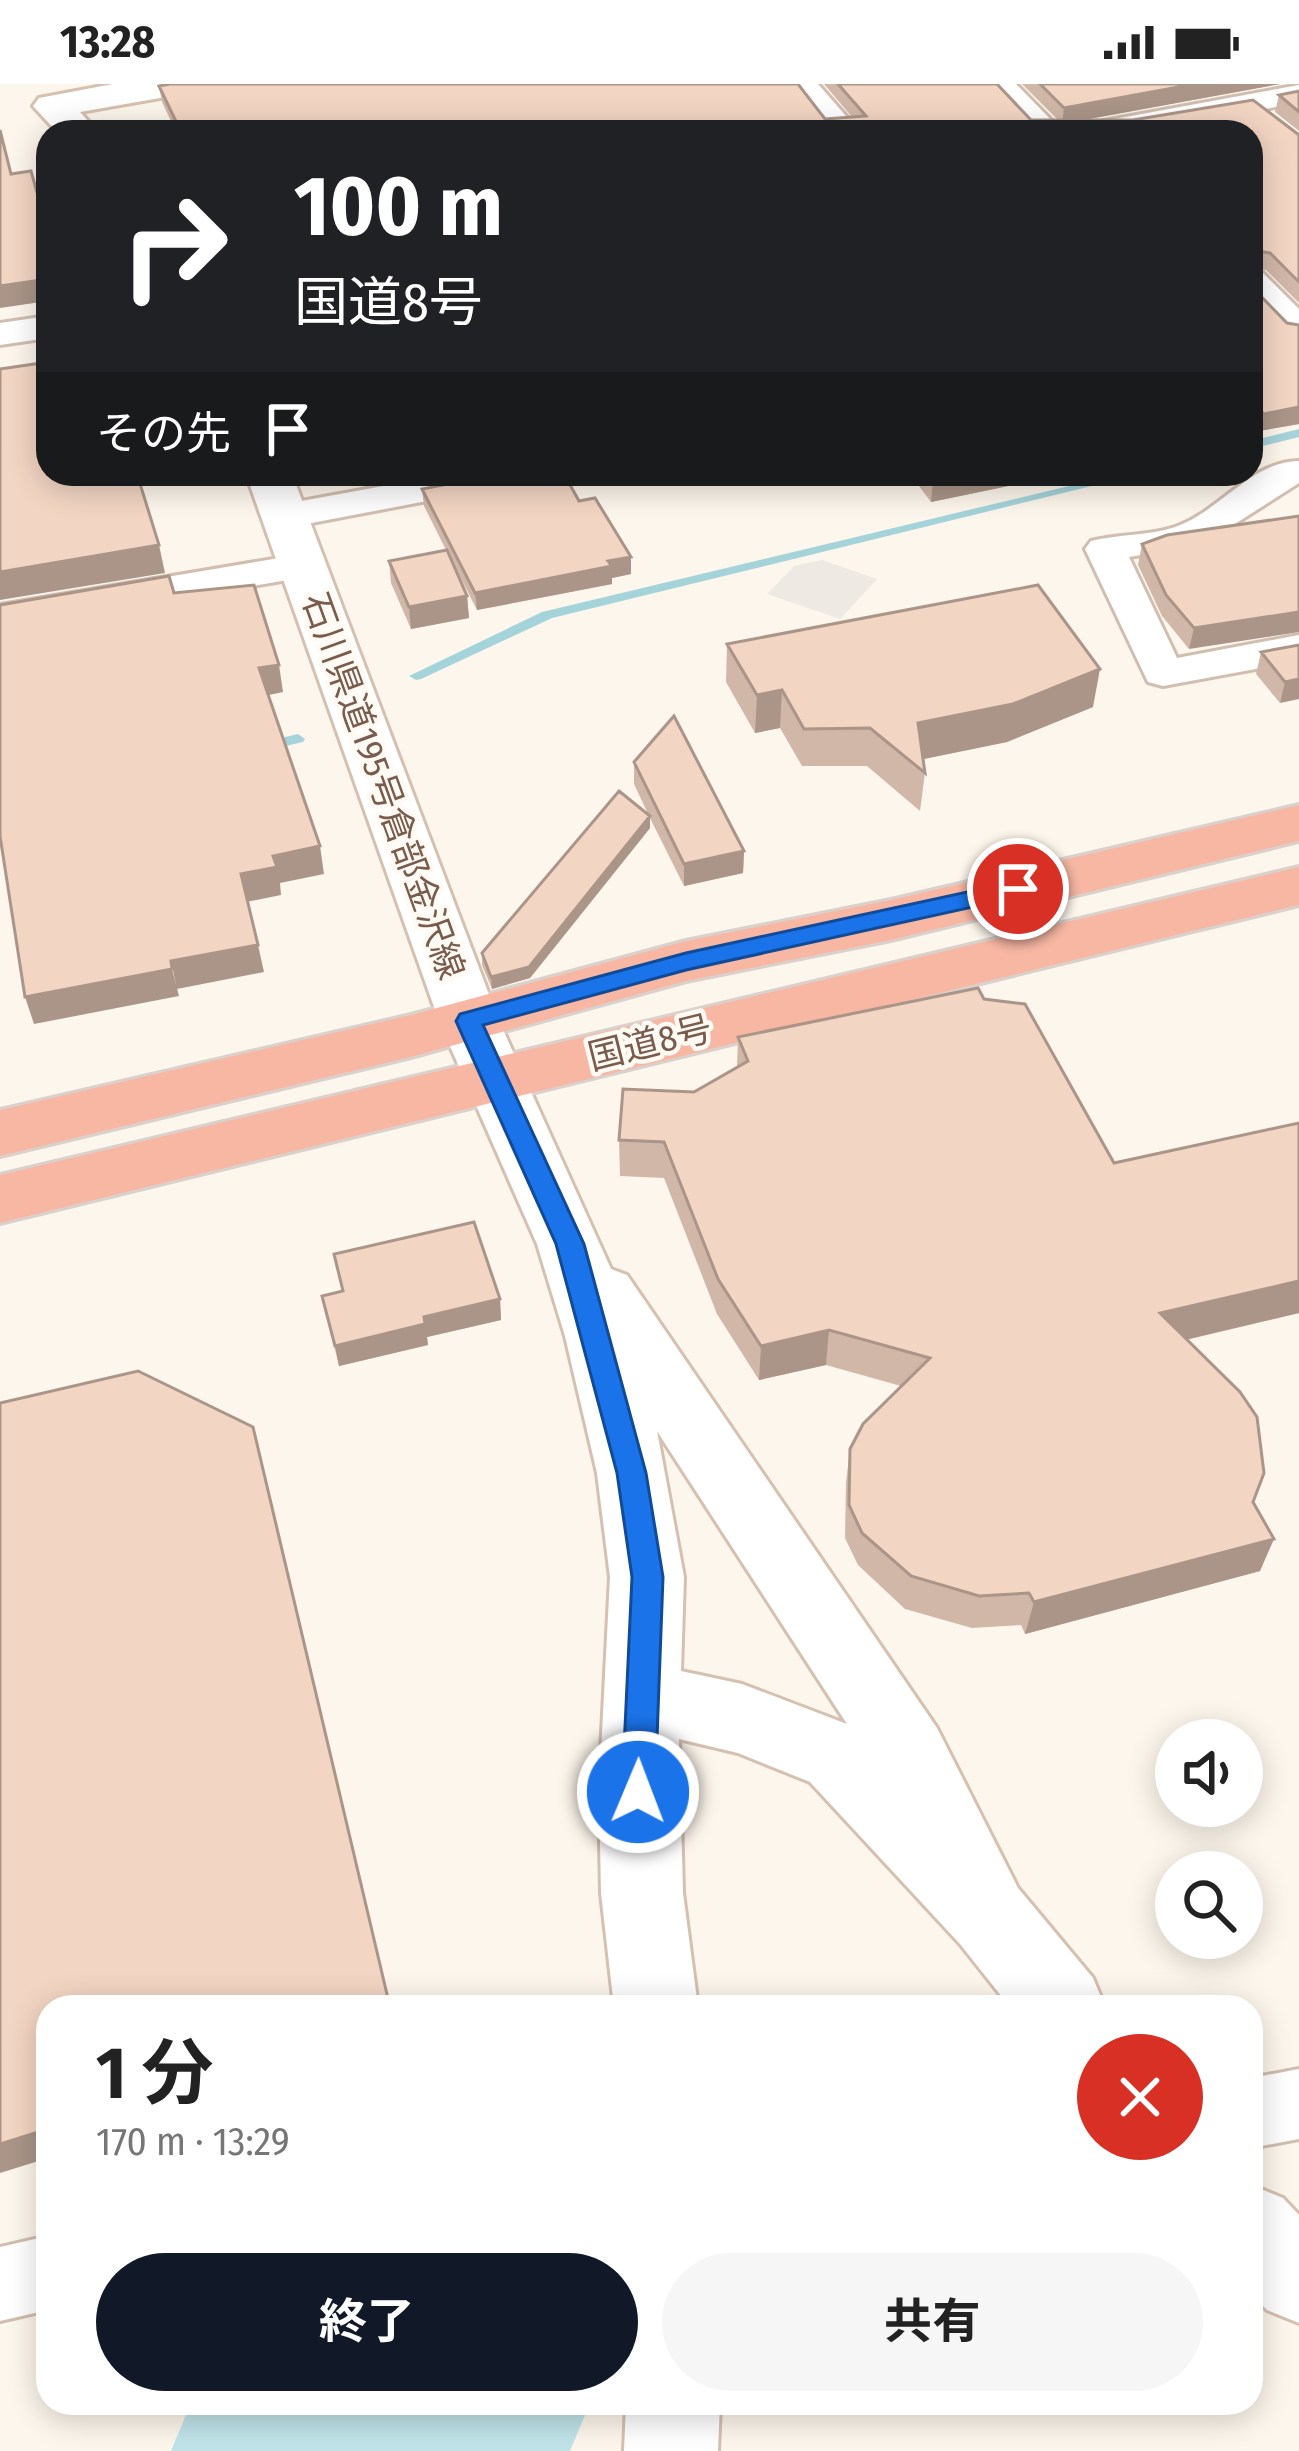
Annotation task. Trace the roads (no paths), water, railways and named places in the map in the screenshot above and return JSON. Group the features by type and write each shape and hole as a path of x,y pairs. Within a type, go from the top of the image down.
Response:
{"highway":[{"name":"国道8号","path":"0,1133 469,1021 686,961 891,920 1299,823"},
{"name":"国道8号","path":"0,1199 1299,886"}],"main road":[{"path":"45,108 177,84"},
{"name":"石川県道195号倉部金沢線","path":"286,519 469,1021 570,1244 632,1473 647,1577 638,1792 642,1893 655,1995"},
{"path":"570,1244 726,1470 909,1753 989,1916"},
{"path":"644,1697 742,1719 838,1757 989,1916 1053,1995"},
{"path":"1263,2242 1299,2278"},
{"path":"671,2451 672,2415"}],"street":[{"path":"801,84 833,120"},
{"path":"999,84 1035,120"},
{"path":"1133,84 1174,120"},
{"path":"1194,120 1299,94"},
{"path":"1263,292 1299,329"},
{"path":"0,334 36,329"},
{"path":"1263,336 1299,329"},
{"path":"1299,472 1289,472 1188,537 1105,549 1162,673 1299,648"},
{"path":"0,617 286,519 451,486"},
{"path":"1263,2111 1299,2104"},
{"path":"0,2284 36,2276"}],"waterway":[{"path":"1263,442 1299,433"},
{"path":"416,676 547,615 1085,486"},
{"path":"264,746 298,739"},
{"path":"251,2451 446,2415"}]}
